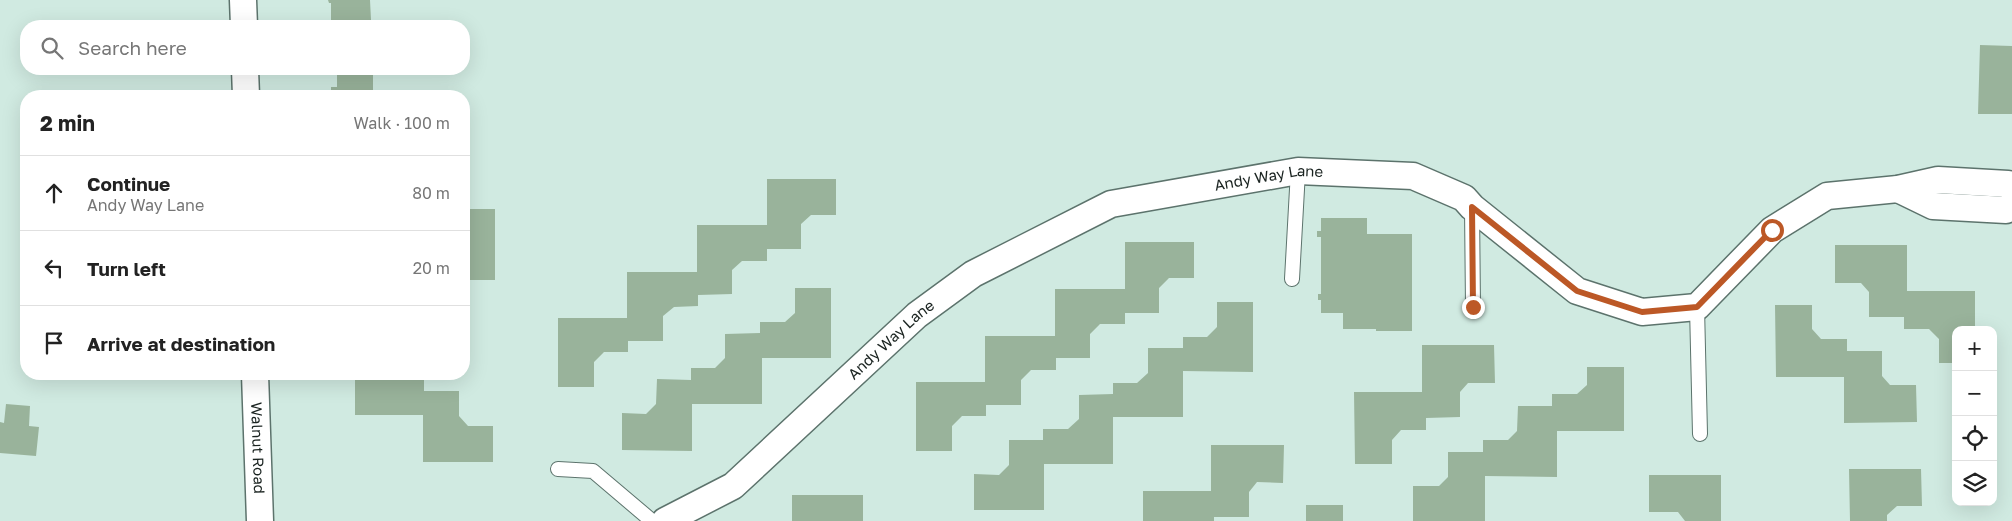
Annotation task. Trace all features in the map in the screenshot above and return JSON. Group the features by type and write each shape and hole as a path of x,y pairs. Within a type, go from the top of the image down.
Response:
{"street":[{"path":"243,0 244,20"},
{"path":"245,75 246,90"},
{"name":"Andy Way Lane","path":"665,521 733,486 917,315 974,274 1111,204 1298,171 1413,176 1464,198 1472,207 1577,291 1642,312 1697,307"},
{"path":"1697,307 1772,230 1827,196 1898,188 1938,180 2008,184 2012,189"},
{"path":"1898,188 1933,206 2006,210 2012,205"},
{"name":"Walnut Road","path":"255,380 260,521"}],"lane":[{"path":"1292,279 1298,171"},
{"path":"1472,207 1473,307"},
{"path":"1697,307 1700,434"},
{"path":"558,469 593,471 652,521"}],"building":[{"path":"328,0 370,0 371,20 331,20 331,3"},
{"path":"1980,45 2012,46 2012,114 1978,114"},
{"path":"337,75 373,75 373,90 331,90 331,87 337,87"},
{"path":"767,179 836,179 836,215 811,215 801,224 801,249 767,249 767,261 742,261 732,270 732,294 698,295 698,306 674,307 663,316 663,341 628,341 628,352 604,352 594,362 594,387 558,387 558,318 627,318 627,272 697,272 697,225 767,225"},
{"path":"470,209 495,209 495,280 470,280"},
{"path":"1321,218 1367,218 1367,234 1412,234 1412,331 1343,329 1343,313 1321,313 1321,300 1318,300 1318,294 1321,294 1321,237 1317,237 1317,231 1321,231"},
{"path":"1125,242 1194,242 1194,278 1169,278 1159,288 1159,313 1125,313 1125,324 1100,324 1090,334 1090,358 1056,358 1056,370 1031,370 1021,380 1021,405 986,405 986,416 962,416 952,426 952,451 916,451 916,382 985,382 985,336 1055,336 1055,289 1125,289"},
{"path":"1835,245 1907,245 1907,291 1975,291 1975,326 1952,326 1952,363 1939,363 1939,339 1929,329 1904,329 1904,317 1869,317 1869,292 1861,283 1835,283"},
{"path":"795,288 831,288 831,358 762,358 762,404 692,404 692,451 622,450 622,413 646,414 656,404 657,379 691,380 691,368 715,368 725,358 725,334 760,333 760,322 785,322 795,313"},
{"path":"1217,302 1253,302 1253,372 1183,371 1183,417 1113,417 1113,464 1044,464 1044,510 974,510 974,474 999,475 1009,465 1009,440 1043,440 1043,429 1068,429 1079,419 1079,395 1113,394 1113,383 1137,383 1148,373 1148,348 1183,348 1183,337 1207,337 1217,327"},
{"path":"1775,305 1812,305 1812,329 1821,339 1847,339 1847,351 1882,351 1882,376 1890,385 1916,385 1917,422 1844,423 1844,377 1776,377"},
{"path":"1422,345 1494,345 1495,383 1468,383 1460,392 1460,417 1426,418 1426,430 1401,430 1392,440 1392,464 1355,464 1354,392 1422,392"},
{"path":"1587,367 1624,367 1624,431 1557,431 1557,477 1485,476 1485,521 1413,521 1413,486 1439,486 1448,477 1448,452 1483,452 1483,440 1508,440 1517,431 1518,406 1552,406 1552,394 1577,394 1587,385"},
{"path":"355,380 424,380 424,391 459,391 459,416 468,426 493,426 493,462 423,462 423,415 355,415"},
{"path":"6,404 30,406 29,426 39,427 36,456 0,453 0,422 4,423"},
{"path":"1211,445 1284,445 1283,483 1257,482 1249,492 1249,517 1214,517 1214,521 1143,521 1143,491 1211,491"},
{"path":"1849,469 1921,469 1922,506 1897,506 1887,515 1887,521 1850,521"},
{"path":"1649,475 1721,475 1721,521 1685,521 1678,512 1649,512"},
{"path":"792,495 863,495 863,521 792,521"},
{"path":"1306,505 1343,505 1343,521 1306,521"}],"route":[{"path":"1473,307 1472,207 1577,291 1642,312 1697,307 1772,230"}]}
